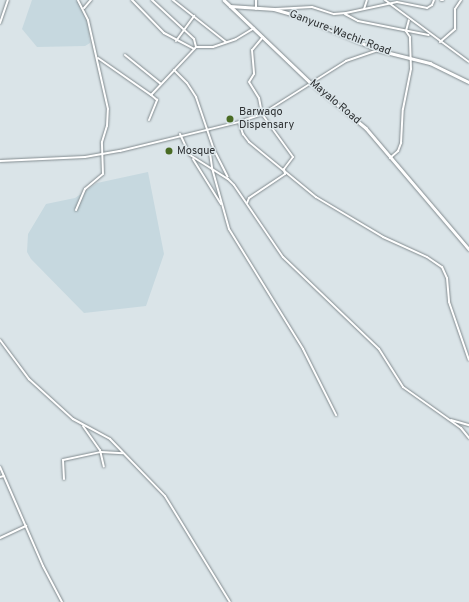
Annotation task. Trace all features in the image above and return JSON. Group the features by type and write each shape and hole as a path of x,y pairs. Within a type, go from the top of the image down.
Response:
{"street":[{"path":"0,23 8,0"},
{"path":"76,210 85,189 103,174 102,154 108,110 98,58 84,8 78,0"},
{"path":"84,8 91,0"},
{"path":"132,0 152,22 176,41 195,48 213,47 254,28"},
{"path":"152,0 194,39 195,48"},
{"path":"173,0 226,42"},
{"name":"Mayalo Road","path":"224,0 311,83 354,117 469,249"},
{"path":"256,0 256,9"},
{"path":"364,9 367,0"},
{"path":"385,0 408,20 469,62"},
{"path":"274,9 312,7 334,14 397,2 427,8 432,5 434,0"},
{"path":"440,42 455,30 455,9 461,0"},
{"name":"Ganyure-Wachir Road","path":"230,6 256,9 274,9 316,22 378,50 430,63 469,82"},
{"path":"344,13 358,21 404,28 410,37 411,58 403,109 401,143 398,151 390,158"},
{"path":"176,41 183,28 194,16"},
{"path":"406,31 408,20"},
{"path":"406,31 430,35"},
{"path":"246,204 249,198 285,174 284,169 293,157 262,114 259,98 249,82 254,74 252,50 263,37"},
{"path":"151,94 195,48"},
{"path":"0,161 102,154 149,145 180,134 239,122 262,114 346,61 378,50"},
{"path":"125,55 161,84"},
{"path":"98,58 151,94 157,100 149,120"},
{"path":"174,70 187,83 196,97 214,150 228,178 283,256 379,349 403,387 446,419 461,428 469,438"},
{"path":"239,122 246,138 316,197 442,267 447,278 451,308 469,360"},
{"path":"180,134 222,206"},
{"path":"214,150 210,153 212,168 222,206 235,240 288,325 336,415"},
{"path":"193,158 228,178"},
{"path":"0,340 28,379 82,425 110,439 169,502 230,602"},
{"path":"446,419 469,425"},
{"path":"82,425 101,452 104,466"},
{"path":"64,479 63,460 101,452 124,453"},
{"path":"0,467 43,566 62,602"},
{"path":"0,477 4,476"},
{"path":"0,538 26,526"}],"shaded area":[{"path":"32,0 77,0 87,15 90,43 85,46 37,47 22,29"},
{"path":"148,172 164,254 146,306 84,313 31,259 27,252 28,234 46,204 75,198 97,183"}],"place":[{"name":"Barwaqo Dispensary","path":"230,119"},
{"name":"Mosque","path":"169,151"}]}
